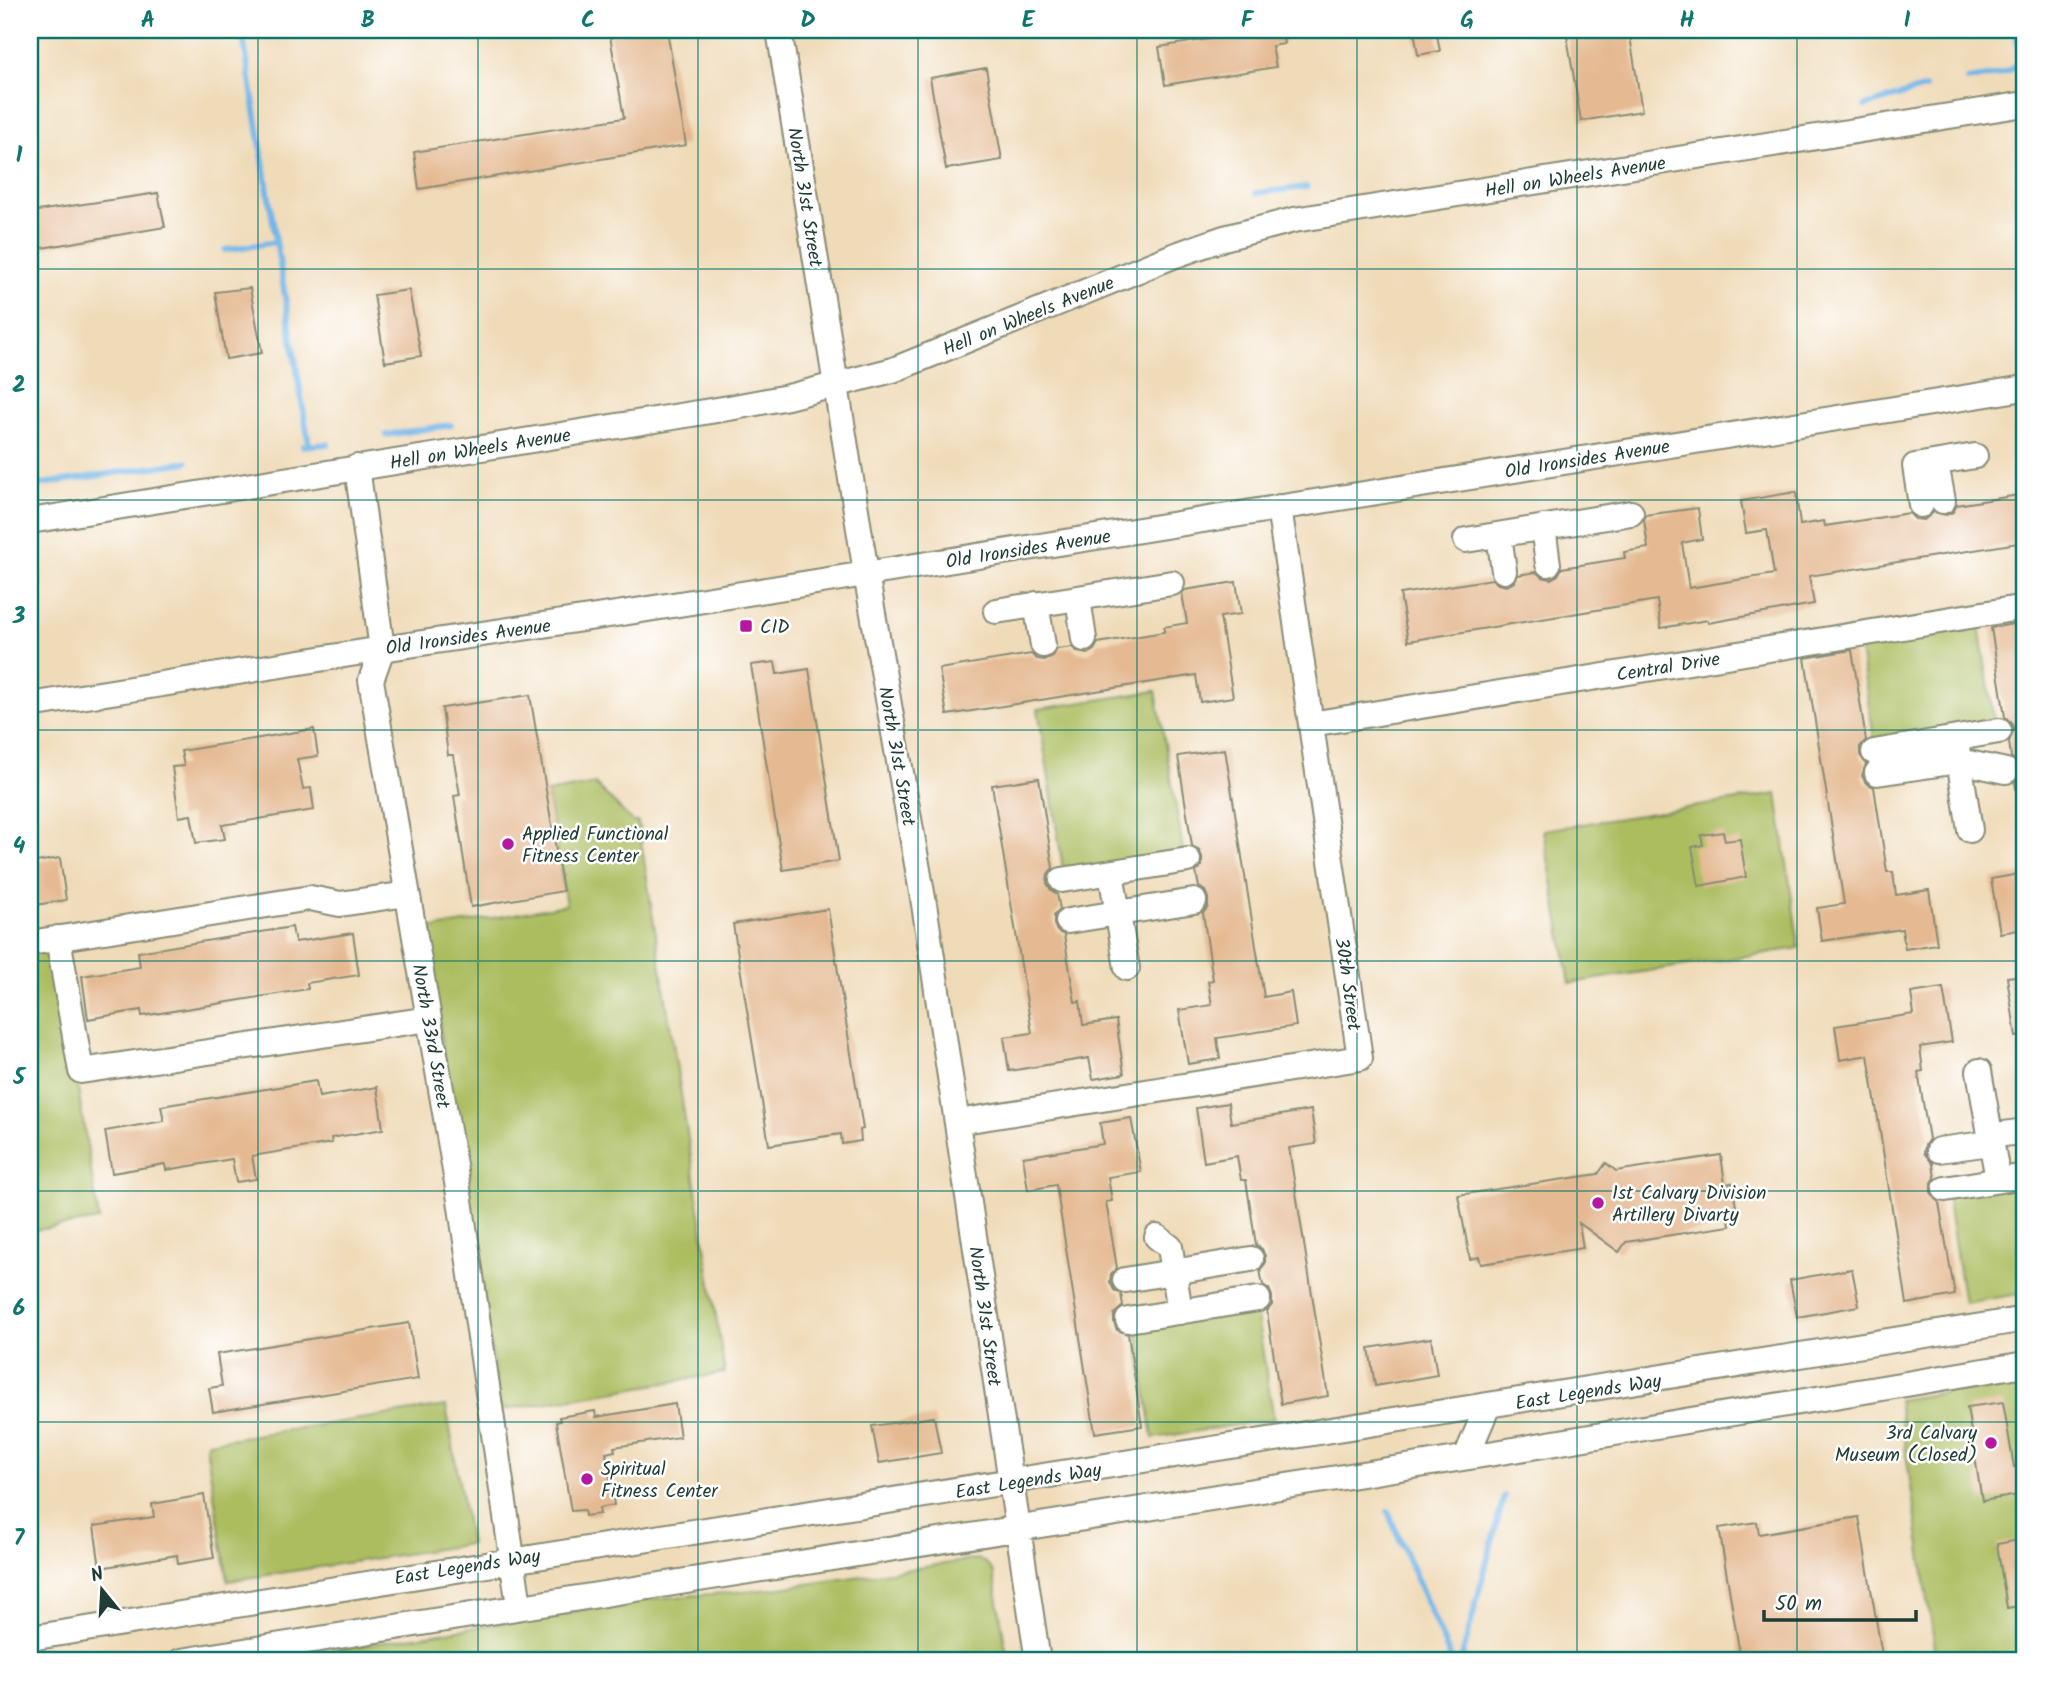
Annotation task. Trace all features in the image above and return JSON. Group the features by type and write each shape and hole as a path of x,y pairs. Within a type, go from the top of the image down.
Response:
{"street":[{"name":"North 31st Street","path":"779,30 866,574 925,904 1038,1661"},
{"name":"Hell on Wheels Avenue","path":"30,521 729,408 837,386 892,370 1173,256 1224,238 1294,220 2025,104"},
{"name":"Old Ironsides Avenue","path":"30,705 2025,388"},
{"path":"1932,503 1915,466 1975,456"},
{"name":"North 33rd Street","path":"356,467 382,649 371,680 460,1200 519,1606"},
{"name":"30th Street","path":"957,1122 1360,1058 1279,507"},
{"path":"1466,540 1631,513"},
{"path":"1543,527 1548,564"},
{"path":"1499,535 1504,571"},
{"path":"996,611 1172,583"},
{"path":"1078,598 1084,639"},
{"path":"1037,604 1043,645"},
{"name":"Central Drive","path":"1311,724 2025,607"},
{"path":"1875,762 1957,750 1999,731"},
{"path":"1957,750 2006,771"},
{"path":"1957,750 1970,830"},
{"path":"1062,880 1188,860"},
{"path":"1111,873 1127,968"},
{"path":"30,943 310,898 340,904 407,894"},
{"path":"1068,921 1194,901"},
{"path":"58,938 81,1071 429,1019"},
{"path":"1979,1071 1998,1181"},
{"path":"1939,1150 2025,1131"},
{"path":"1945,1189 2025,1176"},
{"path":"1157,1237 1170,1247 1180,1312"},
{"path":"1125,1280 1251,1259"},
{"path":"1128,1320 1258,1299"},
{"name":"East Legends Way","path":"30,1638 794,1514 1487,1408 2025,1319"},
{"path":"181,1661 1466,1457 2025,1364"},
{"path":"1466,1457 1487,1408"}],"green space":[{"path":"1979,625 1995,727 1875,745 1859,644"},
{"path":"1156,691 1184,854 1064,875 1038,709"},
{"path":"595,784 633,822 638,822 725,1373 501,1410 424,930 566,905 547,793"},
{"path":"1777,794 1799,948 1570,983 1543,830"},
{"path":"30,949 50,958 60,978 99,1220 30,1231"},
{"path":"2025,1183 2025,1293 1964,1303 1947,1195"},
{"path":"1255,1306 1274,1419 1153,1438 1136,1325"},
{"path":"2025,1379 2025,1661 1937,1661 1898,1400"},
{"path":"446,1406 470,1544 228,1581 206,1446 209,1442"},
{"path":"978,1559 987,1564 993,1572 1008,1661 267,1661 649,1599 773,1589"}],"building":[{"path":"609,30 667,30 686,145 419,189 414,152 624,118"},
{"path":"1264,30 1282,30 1284,44 1272,46 1276,67 1165,85 1159,47"},
{"path":"1414,30 1436,30 1440,51 1418,55"},
{"path":"1566,30 1629,30 1642,111 1581,121"},
{"path":"986,68 1002,160 946,169 930,78"},
{"path":"158,193 165,227 30,250 30,212"},
{"path":"250,288 262,353 226,359 215,292"},
{"path":"409,290 421,356 385,362 374,295"},
{"path":"1796,492 1800,525 1824,521 1825,526 1909,513 1915,519 1924,520 1934,512 1946,515 1953,512 1957,505 2025,494 2025,542 1809,576 1814,604 1708,623 1708,620 1661,628 1657,600 1408,641 1400,594 1492,579 1507,586 1514,582 1518,575 1536,572 1551,579 1558,575 1562,568 1625,558 1624,552 1648,548 1645,515 1698,508 1702,539 1682,543 1689,588 1774,574 1767,530 1746,533 1741,501"},
{"path":"1236,582 1241,614 1220,617 1233,697 1200,702 1196,675 947,715 939,669 1031,654 1037,659 1045,660 1053,656 1057,649 1072,647 1087,654 1094,650 1098,643 1164,632 1164,627 1187,623 1182,593 1185,590"},
{"path":"2025,622 2025,788 2016,789 2015,782 2020,775 2020,767 2011,757 2009,742 2014,729 2005,717 1991,628"},
{"path":"1852,650 1866,740 1860,747 1860,755 1866,764 1862,776 1866,783 1874,787 1887,872 1893,872 1896,895 1929,890 1937,944 1905,949 1902,929 1822,941 1817,908 1844,904 1805,658"},
{"path":"775,662 777,674 809,669 839,861 783,870 751,665"},
{"name":"Applied Functional Fitness Center","path":"530,695 563,891 471,907 454,796 460,795 453,755 448,755 442,708"},
{"path":"314,729 318,756 297,759 303,789 311,788 314,810 222,825 225,839 196,843 191,815 179,817 172,767 184,766 181,751"},
{"path":"1225,749 1264,997 1291,992 1296,1026 1217,1038 1220,1059 1188,1064 1179,1010 1212,1005 1208,981 1213,980 1203,913 1208,907 1208,898 1205,891 1199,887 1196,872 1202,866 1202,857 1199,850 1192,846 1178,756"},
{"path":"1039,778 1053,868 1048,874 1047,883 1057,894 1060,909 1054,915 1054,924 1057,931 1064,935 1075,1002 1080,1001 1083,1025 1116,1020 1124,1074 1093,1079 1089,1058 1009,1071 1004,1037 1032,1033 992,785"},
{"path":"1723,832 1725,841 1740,839 1746,877 1699,886 1692,847 1703,845 1701,835"},
{"path":"60,858 66,900 30,906 30,863"},
{"path":"2025,873 2025,929 2000,933 1991,879"},
{"path":"828,909 863,1129 860,1130 861,1141 842,1144 841,1134 769,1145 733,924"},
{"path":"292,927 295,942 353,933 359,975 307,983 308,989 142,1016 141,1010 88,1019 82,976 140,967 138,952"},
{"path":"2025,975 2025,1036 2016,1037 2007,977"},
{"path":"1943,988 1952,1042 1920,1047 1923,1071 1918,1072 1929,1139 1924,1153 1933,1164 1935,1178 1931,1184 1931,1192 1939,1203 1955,1295 1907,1304 1868,1055 1840,1060 1835,1026 1914,1014 1911,993"},
{"path":"316,1081 319,1097 377,1087 383,1129 331,1138 332,1143 252,1156 256,1179 236,1182 232,1159 166,1170 165,1164 112,1173 105,1131 164,1121 161,1106"},
{"path":"1228,1103 1231,1123 1311,1110 1316,1144 1289,1148 1328,1396 1281,1404 1267,1311 1272,1305 1272,1296 1269,1289 1263,1285 1260,1270 1265,1264 1265,1256 1262,1249 1256,1245 1246,1180 1241,1180 1237,1156 1204,1162 1196,1108"},
{"path":"1131,1118 1141,1172 1108,1177 1112,1201 1106,1202 1117,1268 1111,1274 1110,1282 1114,1290 1121,1294 1123,1306 1114,1314 1114,1323 1117,1330 1128,1334 1142,1426 1095,1433 1056,1185 1028,1190 1023,1157 1103,1144 1100,1123"},
{"name":"1st Calvary Division Artillery Divarty","path":"1721,1155 1725,1184 1732,1183 1738,1218 1729,1219 1730,1226 1626,1242 1619,1252 1579,1223 1583,1248 1481,1264 1479,1257 1470,1259 1458,1195 1598,1174 1606,1163 1616,1171"},
{"path":"1852,1269 1859,1306 1797,1317 1790,1280"},
{"path":"409,1323 418,1379 213,1412 209,1388 222,1386 217,1354"},
{"path":"1431,1338 1437,1375 1375,1386 1369,1348"},
{"name":"3rd Calvary Museum (Closed)","path":"2003,1402 2014,1467 2025,1465 2025,1494 1982,1501 1967,1407"},
{"name":"Spiritual Fitness Center","path":"675,1404 680,1437 614,1447 615,1451 606,1453 614,1505 599,1508 600,1514 585,1516 584,1510 571,1511 556,1422 560,1421 559,1417 595,1411 596,1417"},
{"path":"934,1417 941,1453 879,1463 872,1426"},
{"path":"204,1495 214,1558 178,1564 177,1555 100,1568 94,1526 154,1517 152,1504"},
{"path":"1859,1517 1883,1661 1741,1661 1719,1528 1757,1522 1759,1534"},
{"path":"2025,1539 2025,1605 2007,1608 1997,1544"}],"waterway":[{"path":"242,30 309,445"},
{"path":"1967,80 2004,73 2016,65 2019,52 2015,30"},
{"path":"1865,106 1925,88"},
{"path":"1256,193 1307,187"},
{"path":"225,250 276,242"},
{"path":"386,435 451,425"},
{"path":"303,446 328,444"},
{"path":"30,486 187,462"},
{"path":"1461,1661 1504,1496"},
{"path":"1388,1512 1452,1661"}],"place":[{"name":"CID","path":"746,626"},
{"name":"Applied Functional Fitness Center","path":"508,844"},
{"name":"1st Calvary Division Artillery Divarty","path":"1598,1203"},
{"name":"3rd Calvary Museum (Closed)","path":"1991,1443"},
{"name":"Spiritual Fitness Center","path":"587,1479"}]}
